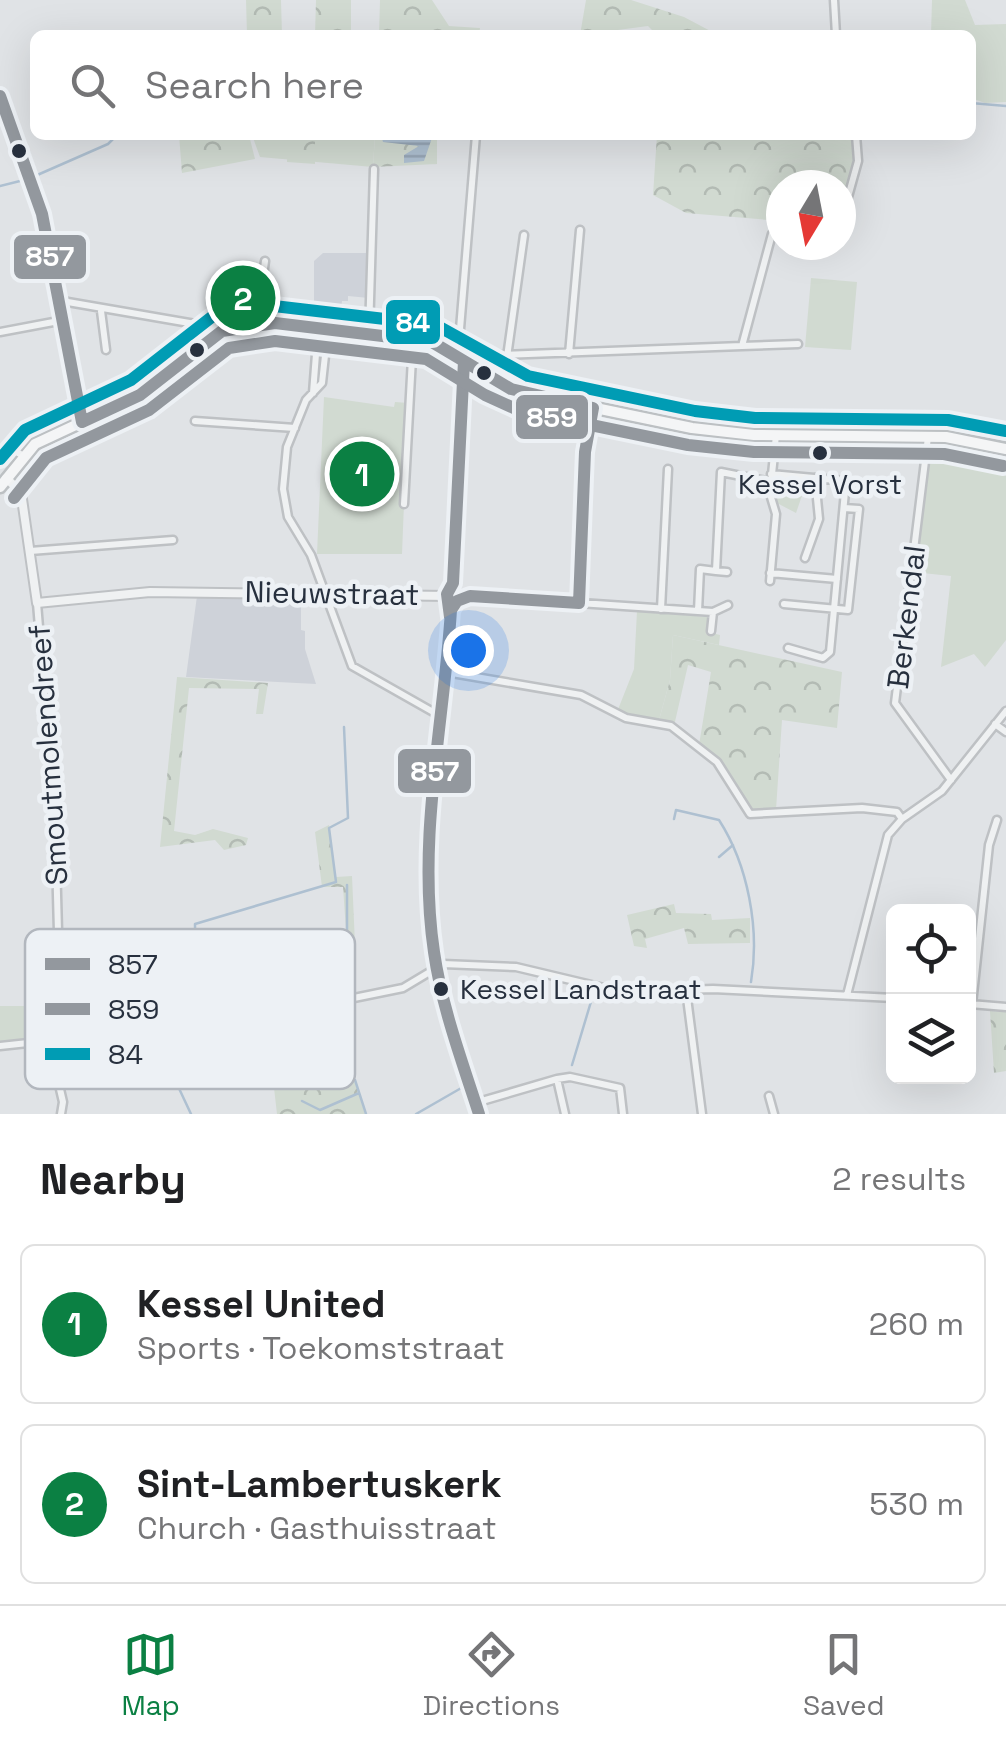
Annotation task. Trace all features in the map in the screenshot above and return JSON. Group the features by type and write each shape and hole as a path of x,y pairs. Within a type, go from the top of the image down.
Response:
{"main road":[{"path":"3,482 22,455 140,394 218,333 267,324 327,334 369,333 413,339 449,349 511,389 715,432 928,436 1006,449"}],"street":[{"path":"834,0 836,30"},
{"path":"0,96 62,301 82,422"},
{"path":"449,349 460,329 476,140"},
{"path":"856,140 856,170"},
{"path":"369,333 374,170"},
{"path":"569,354 580,230"},
{"path":"507,357 524,235"},
{"path":"742,346 766,256"},
{"path":"266,262 262,283 267,324"},
{"path":"62,301 101,311 159,316 218,333"},
{"path":"101,311 106,350"},
{"path":"0,332 66,320"},
{"path":"327,334 322,383 306,400 284,474 286,510 308,548 352,666 442,717"},
{"path":"404,504 413,339"},
{"path":"479,1114 436,967 429,882 450,610 447,594 453,583 464,361 470,356 798,344"},
{"path":"580,603 585,452 593,408"},
{"path":"195,421 295,428"},
{"path":"776,435 771,478 776,516 770,577 836,578"},
{"name":"Berkendal","path":"928,436 895,703 952,780"},
{"path":"0,450 11,449 22,455"},
{"path":"661,609 668,469"},
{"path":"716,571 721,472 846,481 830,652 822,658 788,648"},
{"path":"806,558 820,519 815,478"},
{"name":"Smoutmolendreef","path":"3,482 21,492 37,603 56,822 58,929"},
{"path":"784,604 848,610 859,509 844,508"},
{"path":"30,550 173,540"},
{"path":"727,572 700,570 698,612 713,612 728,605"},
{"name":"Nieuwstraat","path":"37,603 150,592 447,594 698,612"},
{"path":"450,610 470,596"},
{"path":"712,631 713,612"},
{"path":"446,672 588,697 626,718 670,726 717,762 750,814 862,808 897,812 902,818"},
{"path":"847,995 888,835 902,818 952,780 1006,711"},
{"path":"996,724 1006,732"},
{"path":"971,994 988,844 998,820"},
{"path":"355,998 404,988 436,967 516,967 621,992 686,990 886,997"},
{"path":"686,990 702,1114"},
{"path":"976,1004 1006,1007"},
{"path":"0,1046 25,1044"},
{"path":"475,1103 570,1077 620,1088 623,1114"},
{"path":"557,1079 565,1114"},
{"path":"61,1089 61,1114"},
{"path":"769,1096 774,1114"}],"shaded area":[{"path":"323,253 370,253 369,298 348,296 348,301 342,301 339,325 314,322 314,261"},
{"path":"301,595 301,630 305,631 305,649 316,684 186,677 197,596"}],"green space":[{"path":"246,0 281,0 282,30 247,30"},
{"path":"316,0 351,0 351,30 315,30"},
{"path":"380,0 432,0 449,26 480,28 480,30 379,30"},
{"path":"586,0 631,0 684,17 709,30 652,30 648,26 581,30"},
{"path":"932,0 965,0 975,25 1006,24 1006,102 976,100 976,30 931,30"},
{"path":"179,140 250,140 255,159 182,173"},
{"path":"254,140 375,140 373,167 260,157"},
{"path":"288,140 315,140 315,164 287,162"},
{"path":"375,140 437,140 437,164 373,167"},
{"path":"657,140 853,140 854,170 766,170 766,220 686,213 653,195"},
{"path":"811,278 857,282 851,350 805,347"},
{"path":"324,397 394,407 395,402 408,403 402,554 317,554"},
{"path":"931,441 1006,458 1006,640 985,667 974,654 941,667 951,576 913,572"},
{"path":"776,478 807,481 796,513 775,502"},
{"path":"637,611 708,617 708,632 720,635 719,645 673,635 670,680 659,720 617,712 634,669"},
{"path":"673,635 842,672 837,728 782,720 776,810 749,810 723,766 699,745 711,672 688,665 674,726 659,720 670,680"},
{"path":"177,677 268,683 263,714 256,714 259,689 189,688 174,831 195,835 213,829 248,838 246,845 224,850 215,840 160,847"},
{"path":"329,825 336,877 352,876 354,929 346,929 343,887 322,887 315,832"},
{"path":"674,904 676,913 711,914 712,920 750,918 750,943 688,944 684,928 645,939 647,948 634,946 627,915"},
{"path":"0,1006 25,1006 25,1040 0,1042"},
{"path":"990,1011 1006,1012 1006,1071 994,1073"},
{"path":"355,1083 365,1114 277,1114 274,1089 355,1089"}],"water":[{"path":"431,140 424,161 404,163 404,155 419,146 383,142"}],"waterway":[{"path":"976,103 1006,106"},
{"path":"35,176 112,140"},
{"path":"0,186 28,179"},
{"path":"195,929 195,924 336,882 329,828 348,818 344,727"},
{"path":"674,819 676,810 719,820 738,857 752,919 751,982"},
{"path":"719,857 733,845"},
{"path":"347,885 347,929"},
{"path":"572,1065 593,995"},
{"path":"355,1080 366,1114"},
{"path":"416,1114 463,1087"},
{"path":"179,1089 191,1114"},
{"path":"302,1101 320,1110 359,1093"}],"transit line":[{"name":"857","path":"0,96 42,214 82,422"},
{"name":"84","path":"0,459 25,430 131,380 213,316 274,306 436,325 528,376 695,411 755,418 948,420 1006,431"},
{"name":"857","path":"82,422 140,395 222,331 275,323 432,342 511,389 593,408 585,452 579,603 470,596 457,601 451,610 433,781 430,909 442,993 479,1114"},
{"name":"859","path":"14,498 46,458 149,410 229,348 275,341 426,359 518,410 688,445 754,452 944,454 1003,466"},
{"name":"857","path":"450,617 447,594 453,583 464,361"}],"place":[{"name":"Sint-Lambertuskerk","path":"243,298"},
{"name":"Kessel Vorst","path":"820,453"},
{"name":"Kessel United","path":"362,474"},
{"name":"Kessel Landstraat","path":"441,989"}]}
